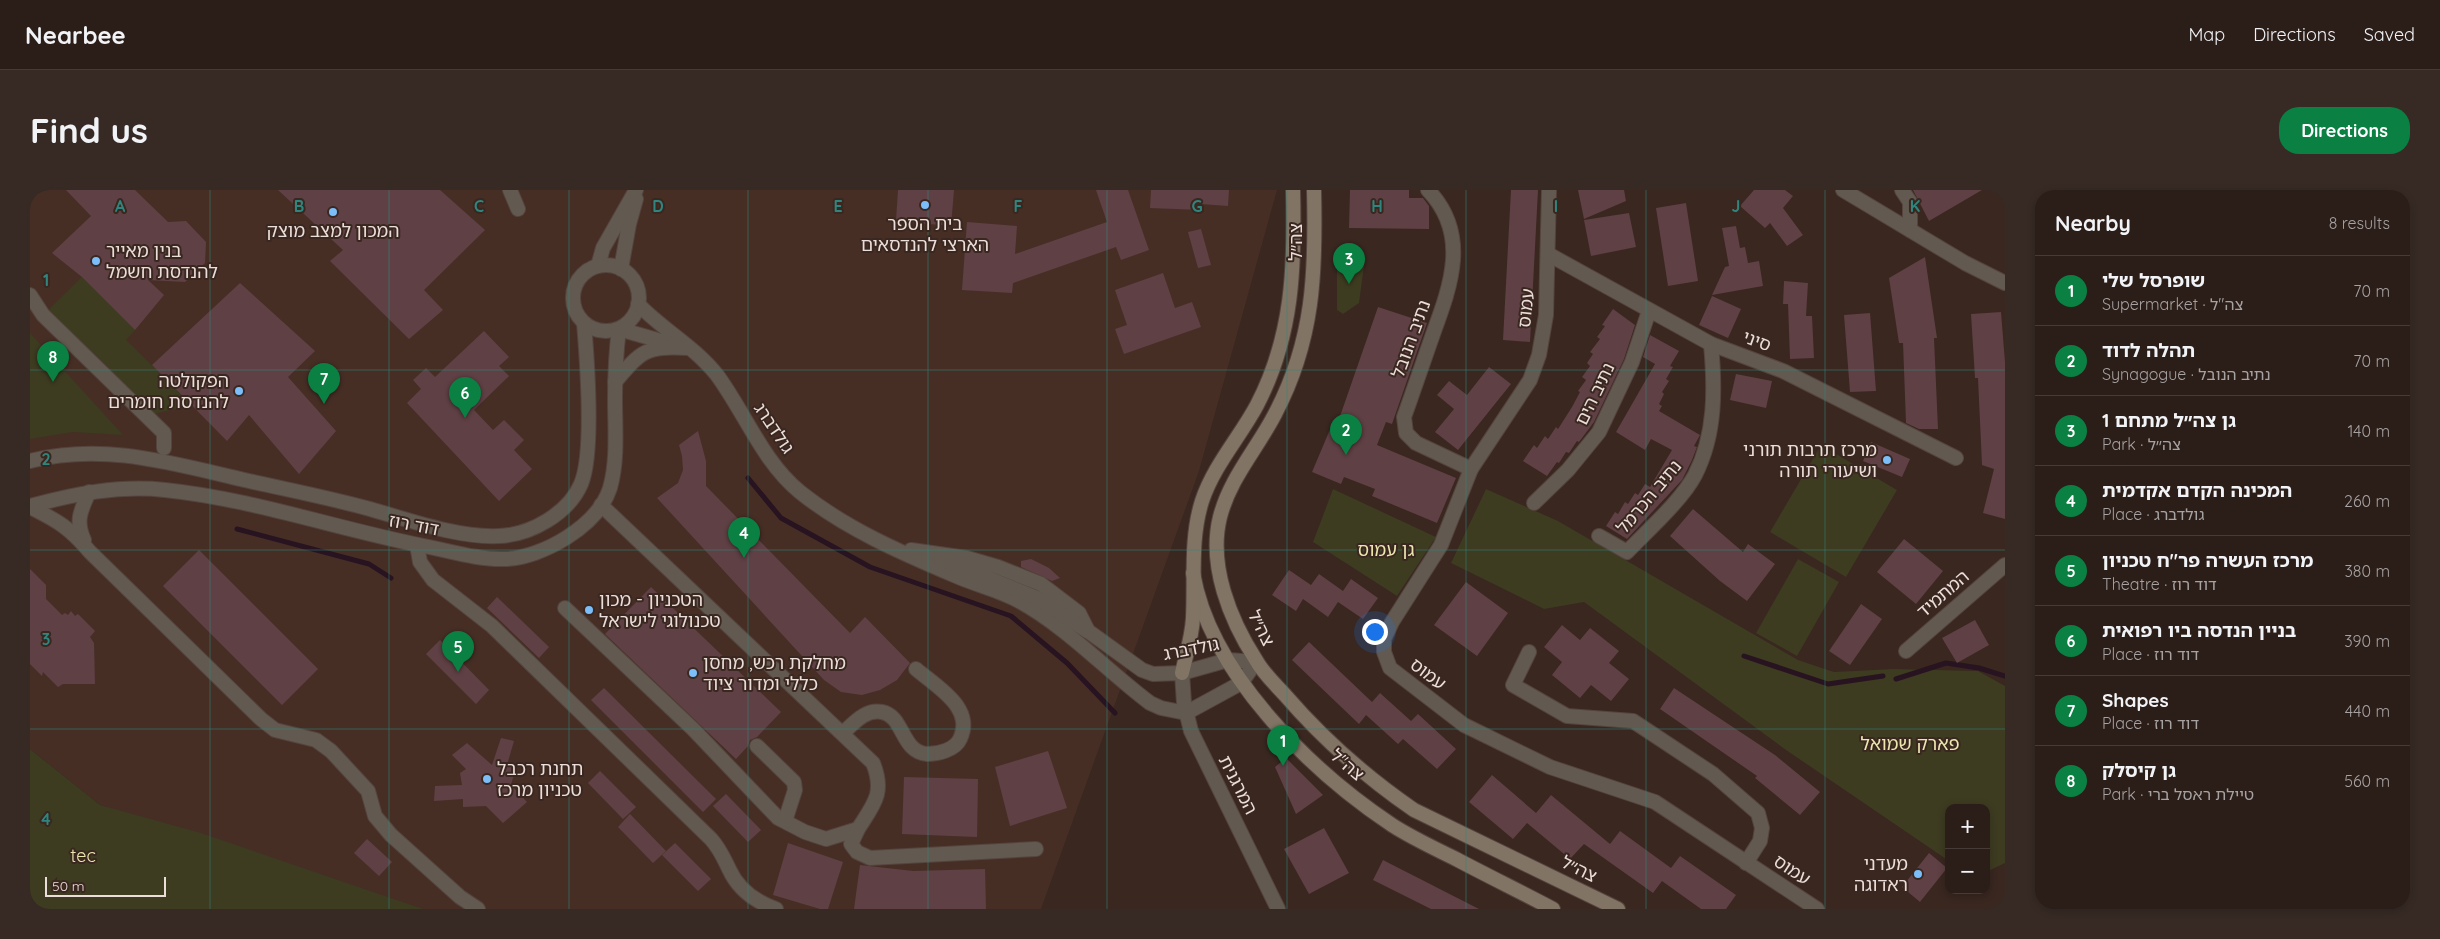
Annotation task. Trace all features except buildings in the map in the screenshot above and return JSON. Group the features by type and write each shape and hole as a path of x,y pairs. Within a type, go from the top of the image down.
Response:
{"main road":[{"name":"צה״ל","path":"1193,573 1194,534 1203,500 1216,471 1256,406 1281,344 1293,283 1295,250 1293,190"},
{"name":"צה״ל","path":"1314,190 1315,266 1311,308 1304,340 1287,390 1274,416 1228,490 1220,518 1218,552 1222,586 1240,631 1256,662 1311,725 1357,768 1398,799 1414,810 1618,909"},
{"name":"צה\"ל","path":"1193,573 1200,604 1241,683 1291,740 1341,786 1374,812 1414,838 1553,909"},
{"path":"1182,673 1193,620 1193,573"}],"street":[{"path":"510,190 518,209"},
{"path":"598,266 603,248 621,213 638,190"},
{"path":"621,269 629,224 638,190"},
{"name":"נתיב הנובל","path":"1428,190 1446,216 1453,243 1453,274 1408,403 1404,417 1406,434 1424,447 1471,468"},
{"name":"עמוס","path":"1549,190 1546,315 1539,355 1530,380 1471,468 1441,545 1384,639 1384,652 1390,668 1464,725 1550,767 1655,802 1817,909"},
{"path":"1843,190 2005,283"},
{"path":"1902,190 1910,202 1910,230"},
{"name":"סיני","path":"1548,254 1711,344 1783,371 1956,458"},
{"path":"618,329 636,314 639,294 636,284 621,269 612,266 598,266 586,272 575,287 574,306 584,323 602,331 618,329 688,348"},
{"path":"30,295 43,315 164,434 164,448"},
{"name":"גולדברג","path":"638,304 700,357 716,375 759,442 798,490 846,524 956,576 1018,600 1049,619 1150,703 1161,708 1186,712"},
{"name":"נתיב הים","path":"1534,503 1568,470 1600,432 1632,362 1650,311"},
{"name":"דוד רוז","path":"30,461 52,455 84,452 140,456 369,508 467,534 498,536 526,532 550,519 566,504 581,485 586,464 588,423 584,323"},
{"name":"דוד רוז","path":"30,507 89,492 144,489 212,497 418,545 487,558 522,557 546,550 568,537 586,523 601,505 610,489 614,457 618,329"},
{"name":"נתיב הכרמל","path":"1599,536 1627,552 1695,475 1708,440 1711,422 1715,382 1711,344"},
{"path":"615,382 644,352 662,347 688,348"},
{"path":"89,492 78,518 80,532 90,552"},
{"path":"601,505 711,611 844,733 873,763 880,780 877,799 851,844 857,852 870,858 1036,849"},
{"path":"30,507 62,523 75,534 90,552 261,719 275,730 316,740 331,751 368,790 375,816 391,835 460,898 478,909"},
{"path":"418,545 420,562 433,580 507,640 711,839 722,851 736,882 747,894 762,904 776,909"},
{"name":"גולדברג","path":"898,549 967,558 998,567 1041,584 1080,613 1088,631 1142,670 1153,674 1182,673 1228,660 1256,662"},
{"name":"המתמיד","path":"1906,651 2005,565"},
{"path":"565,608 693,729 778,818 805,832 826,839 858,829"},
{"name":"עמוס","path":"1529,652 1513,685 1567,716 1633,721 1713,774 1758,812 1762,828 1760,841 1746,863"},
{"path":"1186,712 1241,683 1256,662"},
{"path":"844,733 869,712 882,712 893,717 912,748 926,754 948,750 958,743 964,730 964,720 958,705 916,669"},
{"name":"המרגנית","path":"1182,673 1181,688 1191,731 1278,909"},
{"path":"757,746 794,782 795,790 786,821"}],"shaded area":[{"name":"הטכניון - מכון טכנולוגי לישראל","path":"30,190 1277,190 1199,471 1041,909 421,909 100,805 30,749"}],"green space":[{"path":"1365,258 1359,303 1343,314 1337,310 1337,265"},
{"path":"82,277 135,330 126,340 192,405 145,416 43,315"},
{"path":"30,333 123,435 73,432 30,439"},
{"path":"1821,445 1897,490 1846,577 1770,532"},
{"name":"גן עמוס","path":"1333,489 1436,537 1397,596 1313,542"},
{"name":"פארק שמואל","path":"1486,489 1558,521 1798,660 1834,672 1893,669 1978,671 2005,686 2005,863 1990,870 1990,804 1945,804 1945,858 1786,750 1584,602 1544,609 1451,563"},
{"path":"1798,559 1839,582 1797,656 1756,633"},
{"name":"tec","path":"30,749 100,805 201,833 423,909 30,909"}],"waterway":[{"path":"748,478 781,518 870,567 1011,616 1067,663 1115,713"},
{"path":"237,529 369,564 391,578"},
{"path":"1744,656 1828,684 1883,676"},
{"path":"1896,679 1946,663 1979,668 2005,676"}],"place":[{"name":"בית הספר הארצי להנדסאים","path":"925,205"},
{"name":"המכון למצב מוצק","path":"333,212"},
{"name":"בנין מאייר להנדסת חשמל","path":"96,261"},
{"name":"גן צה״ל מתחם 1","path":"1349,284"},
{"name":"גן קיסלק","path":"53,382"},
{"name":"הפקולטה להנדסת חומרים","path":"239,391"},
{"name":"Shapes","path":"324,404"},
{"name":"בניין הנדסה ביו רפואית","path":"465,418"},
{"name":"תהלה לדוד","path":"1346,455"},
{"name":"מרכז תרבות תורני ושיעורי תורה","path":"1887,460"},
{"name":"המכינה הקדם אקדמית","path":"744,558"},
{"name":"הטכניון - מכון טכנולוגי לישראל","path":"589,610"},
{"name":"מרכז העשרה פר\"ח טכניון","path":"458,672"},
{"name":"מחלקת רכש, מחסן כללי ומדור ציוד","path":"693,673"},
{"name":"שופרסל שלי","path":"1283,766"},
{"name":"תחנת רכבל טכניון מרכז","path":"487,779"},
{"name":"מעדני ראדוגה","path":"1918,874"}]}
